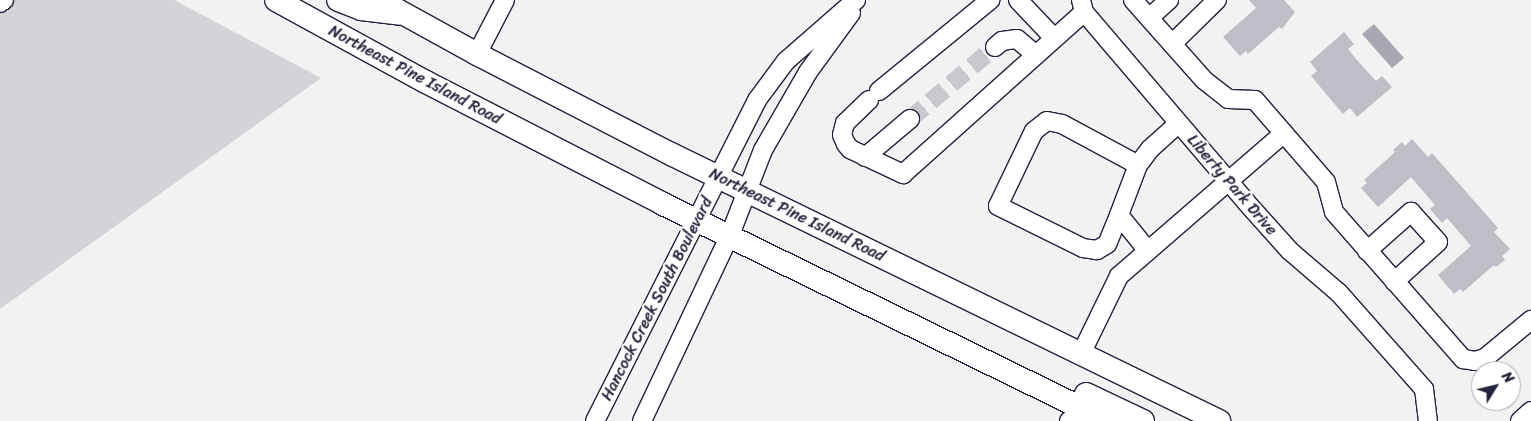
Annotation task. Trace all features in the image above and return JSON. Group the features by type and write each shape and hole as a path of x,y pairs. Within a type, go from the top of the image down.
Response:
{"main road":[{"name":"Northeast Pine Island Road","path":"276,0 426,82 696,220 984,361 1076,415 1107,421"},
{"path":"338,0 361,9 400,7"},
{"name":"Northeast Pine Island Road","path":"380,0 400,7 477,54 718,176 1219,421"},
{"name":"Northeast Pine Island Road","path":"984,361 1036,370 1143,421"}],"street":[{"path":"0,3 4,0"},
{"path":"477,54 505,0"},
{"name":"Hancock Creek South Boulevard","path":"595,421 734,141 771,80 786,61 856,0"},
{"path":"642,421 730,235 763,150 799,88 860,0"},
{"path":"990,0 874,95 845,123 842,135 850,149 903,174 1036,55 1082,6"},
{"path":"1018,0 1054,38"},
{"path":"1132,0 1204,80 1228,99 1255,100 1326,182 1334,212 1463,359 1475,362 1485,358 1531,320"},
{"path":"1149,18 1170,0"},
{"path":"1172,44 1217,0"},
{"name":"Liberty Park Drive","path":"1082,6 1228,182 1290,251 1339,293 1396,360 1424,389 1428,421"},
{"path":"995,47 1011,38 1017,39 1036,55"},
{"path":"865,156 910,119"},
{"path":"1138,165 1080,136 1072,142 1051,133 1044,135 1023,173 1013,176 998,206 1083,248 1097,250 1107,244 1120,215 1138,165 1150,149 1178,124"},
{"path":"1081,354 1104,301 1118,276 1284,133"},
{"path":"1367,250 1410,212 1438,242 1394,282"},
{"path":"1120,215 1148,251"},
{"path":"1520,421 1531,411"}],"shaded area":[{"path":"0,0 174,0 321,78 0,309"},
{"path":"1374,24 1404,58 1392,68 1362,34"}],"building":[{"path":"1249,0 1284,0 1295,12 1282,29 1279,27 1248,54 1246,51 1240,56 1223,37 1256,8"},
{"path":"1344,32 1354,44 1348,49 1356,59 1376,81 1382,76 1392,87 1357,117 1350,108 1343,114 1311,76 1317,71 1310,62"},
{"path":"1412,139 1428,157 1432,153 1498,228 1494,232 1510,249 1502,256 1505,260 1496,267 1494,265 1463,292 1460,289 1454,294 1438,275 1471,246 1447,218 1442,223 1430,209 1435,205 1411,177 1378,207 1361,188 1367,183 1364,180 1395,152 1393,150 1402,142 1405,146"}],"tunnel":[{"path":"910,119 995,47"}]}
